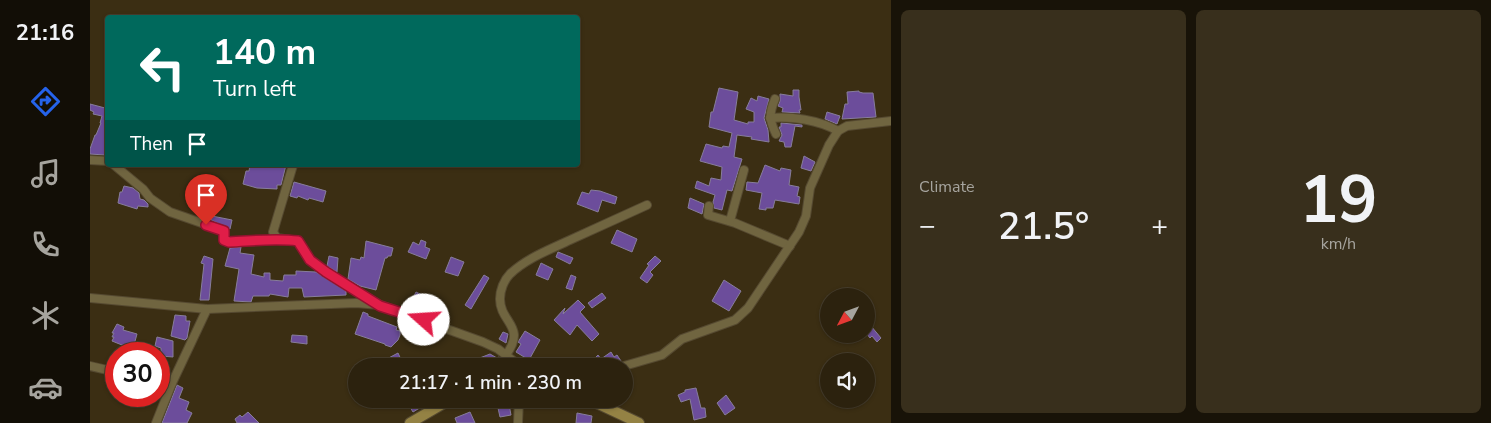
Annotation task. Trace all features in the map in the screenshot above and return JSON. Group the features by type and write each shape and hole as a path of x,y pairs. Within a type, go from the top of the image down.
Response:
{"street":[{"path":"775,99 771,108 770,118 776,134"},
{"path":"770,118 789,118 819,123 828,125 838,131"},
{"path":"633,363 662,355 682,339 735,320 748,308 799,232 806,216 810,188 829,145 838,131 848,126 891,121"},
{"path":"90,160 105,161"},
{"path":"117,167 143,188 150,198 170,212 225,232 224,238 226,242 265,241 277,238 298,241 310,260 380,306"},
{"path":"277,238 274,232 292,167"},
{"path":"730,221 744,170"},
{"path":"506,355 514,337 513,326 502,306 500,298 509,275 541,252 647,205"},
{"path":"709,206 708,215 730,221 790,246"},
{"path":"90,298 208,309 356,303 380,306 483,342 510,358"},
{"path":"156,423 172,383 208,309"},
{"path":"90,366 105,369"},
{"path":"410,423 436,408"},
{"path":"518,423 519,408"},
{"path":"607,408 639,423"}],"building":[{"path":"719,88 738,92 734,120 748,124 748,122 754,122 754,112 746,109 751,98 757,101 758,96 769,99 764,118 769,142 737,135 734,157 742,159 732,191 727,190 722,210 714,208 715,195 695,188 697,181 709,186 711,178 721,180 722,167 700,161 706,144 722,148 723,146 729,147 732,133 709,127 711,112 713,112"},
{"path":"793,90 799,90 800,113 782,112 783,108 778,106 780,94 793,96"},
{"path":"847,92 873,93 876,117 842,119 845,104 848,104"},
{"path":"90,104 105,108 105,155 90,154 90,149 102,116 93,114 94,112 90,110"},
{"path":"827,112 840,116 837,124 825,119"},
{"path":"781,123 802,125 802,127 795,126 791,147 785,147 784,142 779,141 782,135 779,127 781,127"},
{"path":"804,156 815,162 811,171 801,168"},
{"path":"765,165 780,171 781,168 791,170 789,185 799,187 797,196 800,197 799,204 775,200 773,208 759,209 762,193 746,190 747,182 758,183"},
{"path":"250,167 286,167 281,185 277,185 277,189 257,188 243,184 246,171 249,171"},
{"path":"294,182 326,191 323,202 290,196"},
{"path":"124,186 133,188 139,193 140,199 148,204 148,207 138,206 137,209 118,203 120,192 122,192"},
{"path":"591,190 617,197 615,204 602,200 598,212 577,204 582,192 589,194"},
{"path":"690,198 704,204 702,214 688,208"},
{"path":"212,216 232,220 230,229 211,220"},
{"path":"617,230 637,239 632,252 611,243"},
{"path":"421,240 426,242 425,247 430,249 426,259 408,252 413,242 419,245"},
{"path":"366,241 393,248 391,256 385,258 376,290 360,286 348,279 351,258 360,260 361,257 364,258"},
{"path":"241,247 240,253 254,255 251,274 264,277 264,273 270,273 270,280 283,281 284,275 296,275 296,271 316,272 346,291 346,295 304,297 302,288 289,288 288,297 270,294 269,296 253,296 251,302 234,301 239,269 225,266 230,248"},
{"path":"558,252 573,258 570,264 556,257"},
{"path":"204,256 213,259 209,300 200,300 204,264 201,263"},
{"path":"329,256 338,258 337,272 327,266"},
{"path":"655,256 661,261 650,272 653,275 647,283 640,278 649,265 647,264"},
{"path":"451,257 464,262 458,276 445,272"},
{"path":"541,263 553,269 548,280 536,275"},
{"path":"484,275 489,278 471,309 465,305"},
{"path":"571,275 576,277 572,290 566,288"},
{"path":"724,280 741,291 729,311 712,301"},
{"path":"416,292 429,298 423,309 411,302"},
{"path":"602,293 606,298 592,308 588,303"},
{"path":"578,300 585,307 580,312 599,334 592,341 577,325 570,335 554,320 565,308 563,314"},
{"path":"363,312 368,314 368,316 397,327 396,330 400,331 400,335 391,347 355,334"},
{"path":"175,315 186,316 186,321 190,321 185,340 171,336"},
{"path":"117,324 124,327 123,330 137,334 135,342 114,342 112,341 114,333 112,333"},
{"path":"525,331 540,340 530,358 526,358 516,352 521,344 518,342"},
{"path":"875,331 881,338 877,342 875,340"},
{"path":"503,332 508,334 506,343 499,339"},
{"path":"292,335 307,336 307,344 291,342"},
{"path":"157,337 173,341 173,357 170,357 170,342 156,342"},
{"path":"611,352 614,357 617,355 619,358 602,358"},
{"path":"398,353 400,358 389,358"},
{"path":"490,354 497,358 480,358"},
{"path":"177,385 183,388 179,398 189,402 186,410 192,413 187,423 162,423 168,407 170,407"},
{"path":"696,388 701,408 705,408 706,417 694,420 690,399 681,402 678,395 685,392 685,390"},
{"path":"726,395 735,408 725,415 717,403"},
{"path":"411,408 420,408 413,412"},
{"path":"498,408 510,408 511,415 500,417"},
{"path":"248,412 259,423 237,423 235,419 240,415 242,417"},
{"path":"470,412 475,423 457,423 455,418"},
{"path":"577,413 592,416 591,423 576,423"}],"route":[{"path":"206,225 224,231 224,240 226,242 265,241 277,238 298,241 310,260 380,306 424,320"}]}
